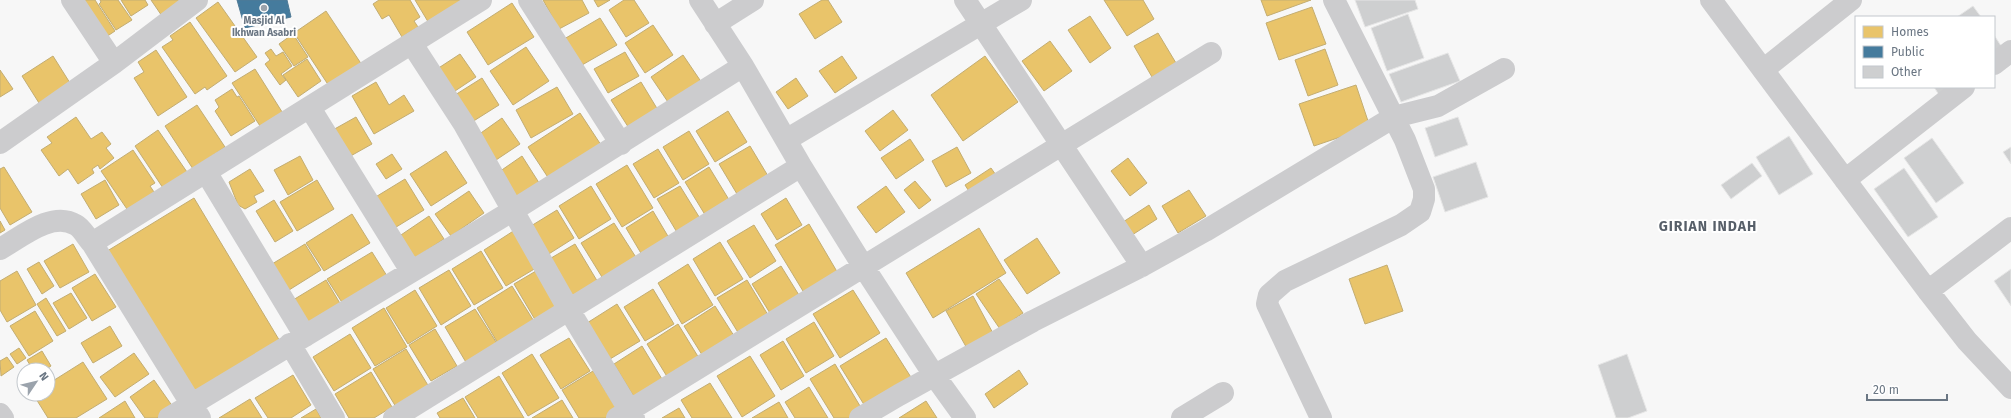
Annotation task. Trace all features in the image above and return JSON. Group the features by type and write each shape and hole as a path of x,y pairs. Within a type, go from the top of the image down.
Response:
{"street":[{"path":"72,0 114,63"},
{"path":"0,143 114,63 197,0"},
{"path":"92,244 481,0"},
{"path":"529,0 621,144"},
{"path":"700,0 743,66 801,166 864,266 934,375 965,418"},
{"path":"715,24 753,0"},
{"path":"965,0 1142,266"},
{"path":"786,140 1021,0"},
{"path":"1321,418 1267,304 1269,295 1276,287 1285,281 1401,225 1420,212 1424,200 1424,189 1405,140 1334,0"},
{"path":"1711,0 1928,291 1967,341 2011,388"},
{"path":"1763,70 1851,0"},
{"path":"412,44 464,124 627,415 864,266 1210,53"},
{"path":"1995,63 2011,51"},
{"path":"169,418 196,411 298,340 621,144 743,66"},
{"path":"860,418 934,375 1033,321 1142,266 1205,231 1394,117 1438,106 1504,69"},
{"path":"1845,180 1963,88"},
{"path":"310,108 411,271"},
{"path":"394,418 801,166"},
{"path":"206,172 298,340 334,418"},
{"path":"0,249 40,226 59,219 76,225 92,244 196,411"},
{"path":"1928,291 2011,228"},
{"path":"1182,418 1223,393"},
{"path":"0,414 2,418"}],"building: Homes":[{"path":"80,0 95,0 115,31 103,39"},
{"path":"100,0 118,0 132,20 116,30 99,4 101,2"},
{"path":"121,0 145,0 148,5 131,16"},
{"path":"151,0 192,0 164,19"},
{"path":"379,0 410,0 420,17 414,21 418,27 402,37 389,15 382,19 373,4"},
{"path":"415,0 463,0 430,25"},
{"path":"543,0 582,0 589,13 559,29"},
{"path":"594,0 610,0 598,7"},
{"path":"624,0 634,0 649,23 626,37 609,10"},
{"path":"822,0 828,0 842,22 815,39 799,14"},
{"path":"1104,0 1143,0 1154,19 1127,36"},
{"path":"1261,0 1311,0 1267,16"},
{"path":"218,2 257,57 235,72 196,18"},
{"path":"512,3 534,37 488,65 467,32"},
{"path":"1312,7 1326,44 1279,60 1266,23"},
{"path":"326,11 362,65 329,86 294,33"},
{"path":"1090,16 1111,48 1090,63 1068,30"},
{"path":"600,18 617,45 575,69 559,42"},
{"path":"190,22 227,76 207,90 205,87 195,94 162,47 173,40 170,36"},
{"path":"653,25 673,55 645,73 625,43"},
{"path":"1158,33 1176,63 1152,77 1134,46"},
{"path":"293,34 308,57 294,66 279,44"},
{"path":"1050,41 1072,71 1044,91 1022,61"},
{"path":"526,47 549,81 513,105 490,71"},
{"path":"271,49 276,56 283,52 292,66 281,74 286,80 280,85 265,64 270,60 265,53"},
{"path":"1325,49 1338,85 1308,96 1295,60"},
{"path":"156,50 187,97 158,116 134,78 144,72 138,62"},
{"path":"625,52 639,76 608,93 594,69"},
{"path":"460,54 476,77 452,93 437,69"},
{"path":"683,55 704,86 672,108 651,77"},
{"path":"53,56 70,83 39,103 22,76"},
{"path":"842,56 857,78 835,93 819,71"},
{"path":"985,56 1018,102 963,141 931,95"},
{"path":"307,59 321,81 298,97 283,75"},
{"path":"255,69 284,115 262,129 232,83"},
{"path":"0,70 13,89 0,97"},
{"path":"482,78 499,105 472,122 455,95"},
{"path":"796,78 808,96 788,109 776,92"},
{"path":"376,82 389,105 404,95 414,111 374,134 352,96"},
{"path":"641,82 661,115 632,133 611,100"},
{"path":"1356,85 1370,127 1314,146 1299,104"},
{"path":"557,87 573,114 531,138 516,110"},
{"path":"232,89 237,97 239,96 255,121 231,136 215,111 219,107 215,100"},
{"path":"197,105 225,147 193,169 165,126"},
{"path":"893,110 908,130 880,151 865,131"},
{"path":"728,111 747,142 715,162 696,131"},
{"path":"580,113 603,148 551,182 528,147"},
{"path":"76,117 91,139 102,132 111,144 106,148 114,158 100,169 98,165 92,169 94,173 78,184 68,169 59,176 41,150 52,143 47,137"},
{"path":"356,117 372,144 347,158 331,131"},
{"path":"502,118 520,144 496,160 478,135"},
{"path":"158,130 187,172 163,188 135,146"},
{"path":"689,131 709,164 683,180 663,147"},
{"path":"910,139 924,160 896,179 881,158"},
{"path":"750,146 771,181 740,199 719,164"},
{"path":"957,147 971,173 946,187 932,161"},
{"path":"658,149 679,183 654,198 633,164"},
{"path":"133,150 155,183 150,186 156,195 129,212 101,171"},
{"path":"446,151 467,183 431,206 410,174"},
{"path":"392,154 402,169 386,179 376,164"},
{"path":"300,156 313,180 288,195 274,170"},
{"path":"522,156 543,189 517,206 496,174"},
{"path":"1128,158 1147,183 1130,196 1111,171"},
{"path":"627,165 653,208 622,227 596,184"},
{"path":"4,167 32,212 10,225 0,208 0,169"},
{"path":"709,167 731,203 707,218 685,182"},
{"path":"991,168 998,178 972,196 965,185"},
{"path":"250,169 264,191 254,196 257,202 245,209 238,205 229,182"},
{"path":"405,179 424,210 388,232 369,201"},
{"path":"105,180 119,205 96,219 81,194"},
{"path":"317,180 334,209 297,231 280,202"},
{"path":"915,181 931,200 919,209 904,190"},
{"path":"591,186 611,219 579,239 559,206"},
{"path":"680,186 701,220 678,234 657,199"},
{"path":"886,186 905,212 876,233 857,207"},
{"path":"1189,190 1206,216 1178,233 1162,206"},
{"path":"469,191 484,213 451,236 435,214"},
{"path":"194,198 281,343 192,398 104,253"},
{"path":"786,198 802,225 777,240 761,214"},
{"path":"274,200 293,231 275,242 256,211"},
{"path":"1149,205 1157,219 1132,235 1123,222"},
{"path":"557,210 574,238 544,257 526,229"},
{"path":"653,211 672,243 645,260 626,228"},
{"path":"352,214 370,243 324,271 306,243"},
{"path":"429,216 444,239 409,262 395,239"},
{"path":"0,221 5,230 0,233"},
{"path":"614,223 639,262 605,282 581,243"},
{"path":"809,224 839,275 806,296 775,245"},
{"path":"754,225 776,261 750,278 727,241"},
{"path":"518,228 541,265 506,286 484,250"},
{"path":"979,228 1006,273 933,318 906,273"},
{"path":"1037,238 1060,273 1027,294 1004,260"},
{"path":"720,242 743,279 715,296 693,259"},
{"path":"73,244 89,272 60,288 44,261"},
{"path":"305,244 321,270 289,290 272,264"},
{"path":"575,244 599,284 571,301 546,261"},
{"path":"481,251 503,288 474,305 452,269"},
{"path":"372,252 387,276 343,304 327,279"},
{"path":"39,262 54,286 42,294 27,269"},
{"path":"688,264 713,305 682,324 658,283"},
{"path":"1387,265 1403,311 1365,324 1349,279"},
{"path":"781,266 802,300 773,318 752,284"},
{"path":"541,268 564,306 537,323 514,284"},
{"path":"449,270 471,306 441,325 419,288"},
{"path":"17,271 36,305 7,322 0,310 0,281"},
{"path":"95,274 116,307 92,321 72,288"},
{"path":"999,279 1023,313 1000,329 976,294"},
{"path":"326,280 341,305 309,325 293,300"},
{"path":"747,280 771,320 742,339 717,298"},
{"path":"512,286 535,323 499,345 477,308"},
{"path":"653,289 674,324 645,341 624,307"},
{"path":"415,290 437,326 408,344 386,308"},
{"path":"853,290 880,333 840,358 813,314"},
{"path":"71,293 87,318 69,329 53,303"},
{"path":"973,296 995,337 969,352 946,311"},
{"path":"46,298 66,331 57,336 37,304"},
{"path":"617,304 640,341 610,359 587,323"},
{"path":"715,306 736,339 704,358 684,326"},
{"path":"384,308 407,347 375,366 352,328"},
{"path":"475,309 498,345 467,364 445,327"},
{"path":"35,311 53,341 29,356 10,326"},
{"path":"814,322 834,356 806,373 786,339"},
{"path":"678,324 702,363 671,383 647,344"},
{"path":"110,326 122,346 93,363 81,343"},
{"path":"435,329 457,366 431,381 409,345"},
{"path":"350,334 371,368 334,391 313,357"},
{"path":"569,338 590,371 561,389 540,355"},
{"path":"886,338 914,382 868,411 840,366"},
{"path":"783,341 804,376 781,390 760,355"},
{"path":"642,346 665,384 637,402 614,364"},
{"path":"19,348 26,358 16,363 10,354"},
{"path":"406,349 429,387 396,407 373,369"},
{"path":"42,351 49,362 28,362 27,360"},
{"path":"134,353 149,374 115,397 100,377"},
{"path":"532,354 559,398 528,416 502,373"},
{"path":"750,356 775,396 742,417 717,376"},
{"path":"7,357 14,367 1,376 0,361"},
{"path":"83,362 107,399 76,418 48,418 38,402 56,402 56,379"},
{"path":"835,364 863,411 851,418 834,418 810,379"},
{"path":"1019,370 1028,384 994,408 985,394"},
{"path":"593,371 620,414 613,418 579,418 562,390"},
{"path":"371,372 392,407 374,418 349,418 335,394"},
{"path":"293,375 311,405 291,418 268,418 255,398"},
{"path":"499,376 524,418 478,418 465,397"},
{"path":"154,380 173,407 157,418 145,418 130,397"},
{"path":"710,383 732,418 692,418 681,400"},
{"path":"809,387 828,418 795,418 785,402"},
{"path":"463,398 475,418 440,418 437,413"},
{"path":"250,399 262,418 219,418"},
{"path":"562,400 573,418 532,418"},
{"path":"125,401 135,418 99,418"},
{"path":"926,401 937,418 899,418"},
{"path":"779,402 788,418 752,418"},
{"path":"679,408 685,418 662,418"},
{"path":"316,409 321,418 301,418"}],"building: Public":[{"name":"Masjid Al Ikhwan Asabri","path":"237,0 287,0 291,17 245,28"}],"building: Other":[{"path":"1355,0 1415,0 1418,9 1365,27"},
{"path":"1973,6 1980,16 1958,16"},
{"path":"1408,14 1424,58 1387,71 1371,28"},
{"path":"1995,37 2005,52 1995,59"},
{"path":"1448,53 1460,81 1401,102 1389,74"},
{"path":"1935,88 1949,88 1939,95"},
{"path":"1458,117 1468,145 1435,157 1425,128"},
{"path":"1789,136 1813,174 1779,195 1756,157"},
{"path":"1932,138 1964,183 1936,203 1904,158"},
{"path":"2011,147 2011,164 2003,152"},
{"path":"1476,162 1488,197 1445,212 1433,177"},
{"path":"1752,163 1762,176 1731,199 1721,185"},
{"path":"1904,168 1938,217 1908,237 1874,189"},
{"path":"2011,269 2011,306 1994,281"},
{"path":"1627,354 1647,411 1628,418 1616,418 1598,365"}],"place":[{"name":"Masjid Al Ikhwan Asabri","path":"264,8"}],"district":[{"name":"GIRIAN INDAH","path":"1708,226"}]}
